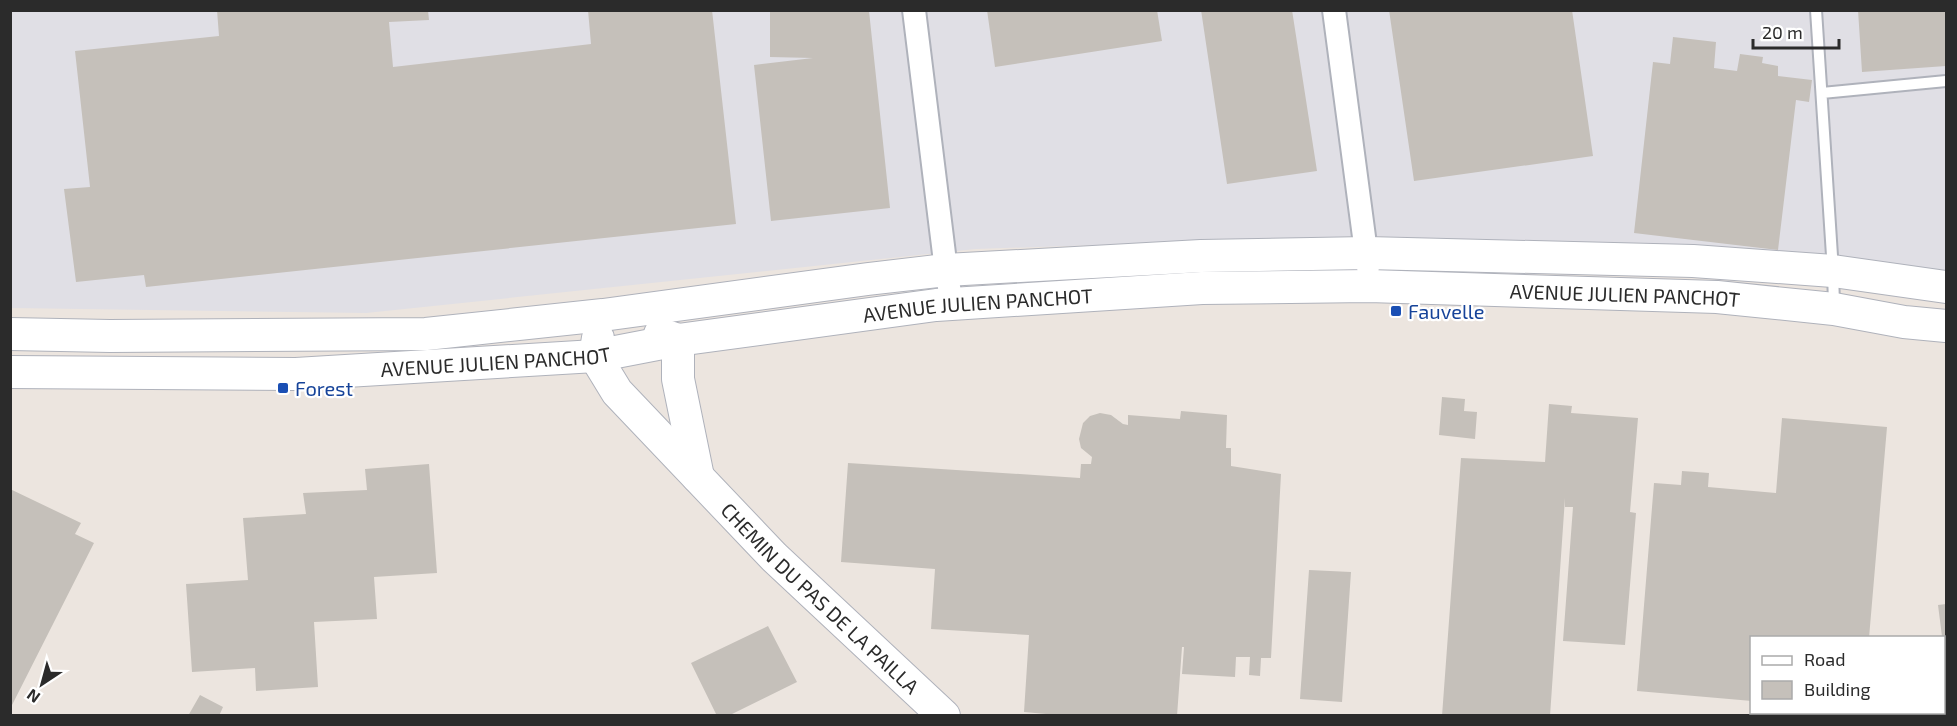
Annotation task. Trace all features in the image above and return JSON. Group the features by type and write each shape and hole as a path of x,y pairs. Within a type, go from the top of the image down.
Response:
{"main road":[{"name":"AVENUE JULIEN PANCHOT","path":"10,334 110,336 426,334 603,315 946,270 1201,256 1367,253 1693,261 1833,271 1947,287"},
{"name":"AVENUE JULIEN PANCHOT","path":"10,372 296,374 595,356 678,340 952,304 1202,288 1370,286 1717,297 1834,309 1904,322 1947,326"},
{"path":"595,356 603,315 678,340 678,379 698,477"},
{"name":"CHEMIN DU PAS DE LA PAILLA","path":"595,356 617,392 774,557 944,716"}],"street":[{"path":"914,10 952,304"},
{"path":"1334,10 1370,286"}],"lane":[{"path":"1816,10 1834,309"},
{"path":"1822,93 1947,81"},
{"path":"1904,322 1922,314 1947,316"}],"shaded area":[{"path":"11,11 1946,11 1946,271 1847,266 1589,246 1368,236 976,249 366,313 11,308"}],"building":[{"path":"217,10 428,10 429,20 389,22 393,67 591,44 588,10 712,10 736,224 146,287 144,275 76,282 64,189 90,187 75,51 219,36"},
{"path":"770,10 869,11 890,208 771,221 754,65 813,58 770,57"},
{"path":"987,10 1157,10 1162,41 995,67"},
{"path":"1201,10 1292,10 1317,171 1227,184"},
{"path":"1389,10 1572,10 1593,156 1414,181"},
{"path":"1858,10 1946,10 1946,66 1862,72"},
{"path":"1673,37 1716,42 1714,68 1737,71 1740,54 1763,57 1762,63 1778,66 1778,76 1812,80 1809,102 1796,100 1778,250 1634,233 1653,62 1670,64"},
{"path":"1442,397 1465,399 1464,411 1477,412 1475,439 1439,435"},
{"path":"1549,404 1572,406 1571,413 1638,418 1630,512 1636,513 1625,645 1563,641 1573,507 1565,507 1565,498 1550,716 1442,716 1461,458 1545,462"},
{"path":"1181,411 1227,415 1226,448 1231,448 1231,466 1281,474 1271,658 1261,658 1260,676 1249,675 1250,657 1236,657 1235,677 1182,674 1184,647 1182,647 1177,716 1068,716 1024,712 1029,635 931,629 935,569 841,562 848,463 1080,478 1081,464 1091,464 1092,457 1081,448 1079,439 1083,423 1090,416 1100,413 1111,415 1128,425 1128,415 1180,419"},
{"path":"1782,418 1887,427 1869,636 1750,636 1750,701 1637,691 1654,483 1681,485 1682,471 1709,473 1708,487 1776,493"},
{"path":"429,464 437,573 374,577 377,619 314,622 318,687 256,691 255,668 192,672 186,584 248,580 243,518 306,514 303,493 367,490 365,469"},
{"path":"10,489 81,523 75,534 94,543 10,709"},
{"path":"1309,570 1351,572 1342,702 1300,699"},
{"path":"1946,604 1945,660 1945,636 1942,636 1938,605"},
{"path":"768,626 797,682 728,716 717,716 691,663"},
{"path":"200,695 223,707 219,716 188,716"}],"place":[{"name":"Fauvelle","path":"1396,311"},
{"name":"Forest","path":"283,388"}]}
